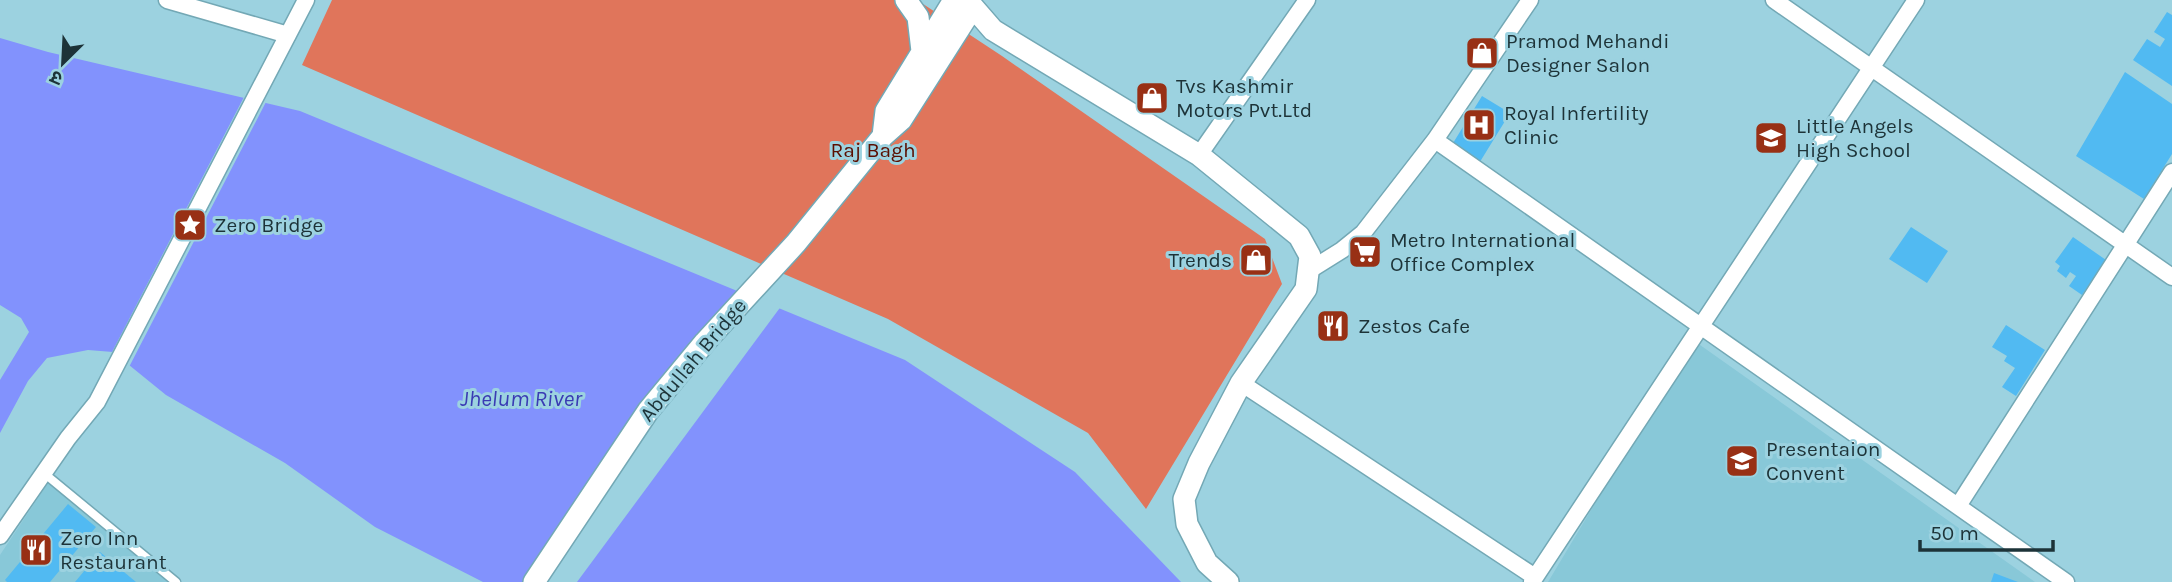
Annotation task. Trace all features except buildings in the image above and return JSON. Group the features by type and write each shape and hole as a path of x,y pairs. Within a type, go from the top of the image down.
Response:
{"main road":[{"path":"905,0 918,16 922,51"},
{"path":"877,144 886,111 922,51 956,6 976,27 993,30 1199,155 1299,236 1310,256 1306,289 1241,383 1199,463 1184,499 1187,524 1207,563 1228,582"},
{"name":"Abdullah Bridge","path":"534,582 620,451 674,377 796,243 877,144 901,120 956,6"}],"street":[{"path":"167,0 285,41"},
{"path":"0,536 97,401 306,0"},
{"path":"1199,155 1307,0"},
{"path":"1310,270 1363,233 1435,140 1530,0"},
{"path":"1774,0 2172,277"},
{"path":"1241,383 1534,580 1916,0"},
{"path":"1435,140 2066,582"},
{"path":"1958,506 2172,172"}],"lane":[{"path":"45,474 176,582"}],"shaded area":[{"name":"Presentaion Convent","path":"1693,340 2035,582 1548,582"},
{"path":"50,480 170,582 0,582 0,555"}],"green space":[{"name":"Raj Bagh","path":"332,0 917,0 1265,239 1282,284 1146,509 1088,433 888,319 302,65"}],"water":[{"name":"Jhelum River","path":"0,38 48,52 300,111 905,360 1075,472 1181,582 483,582 375,527 285,463 166,395 113,352 88,350 47,358 28,381 0,433 0,380 29,332 21,318 0,305"}],"pier":[{"name":"Zero Bridge","path":"245,95 267,100 128,369 110,356"},
{"path":"746,291 782,305 577,582 531,582"}],"place":[{"name":"Pramod Mehandi Designer Salon","path":"1482,53"},
{"name":"Tvs Kashmir Motors Pvt.Ltd","path":"1152,98"},
{"name":"Royal Infertility Clinic","path":"1479,125"},
{"name":"Little Angels High School","path":"1771,138"},
{"name":"Zero Bridge","path":"190,225"},
{"name":"Metro International Office Complex","path":"1365,252"},
{"name":"Trends","path":"1256,260"},
{"name":"Zestos Cafe","path":"1333,326"},
{"name":"Presentaion Convent","path":"1742,461"},
{"name":"Zero Inn Restaurant","path":"36,550"}]}
